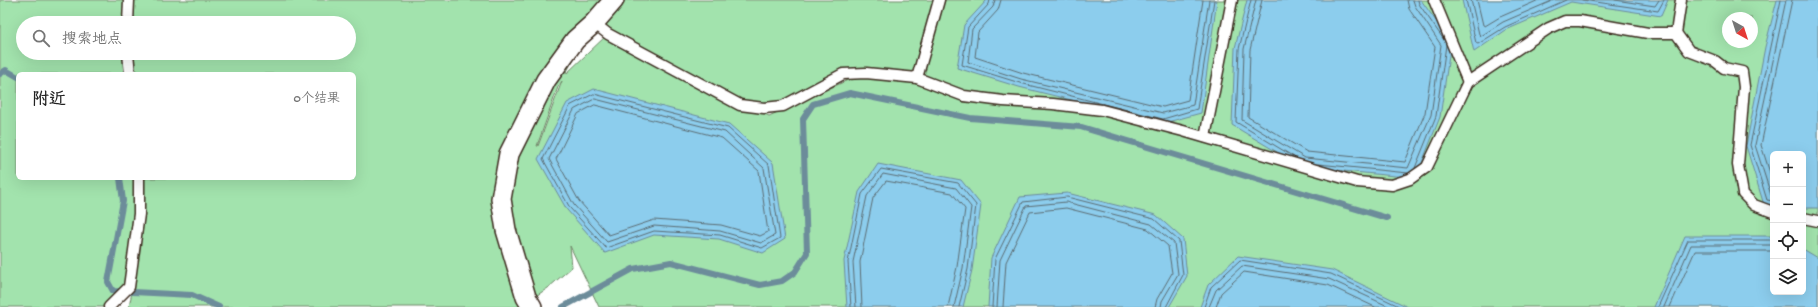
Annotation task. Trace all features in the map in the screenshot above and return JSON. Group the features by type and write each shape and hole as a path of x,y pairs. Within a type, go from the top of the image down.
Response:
{"street":[{"path":"529,302 506,230 501,199 509,154 546,80 575,40 594,23 614,0"}],"lane":[{"path":"128,16 129,0"},
{"path":"917,78 939,0"},
{"path":"1205,137 1232,0"},
{"path":"1434,0 1468,82"},
{"path":"1681,0 1676,33 1689,51 1715,61 1724,68 1742,72 1744,88 1738,165 1743,194 1754,205 1770,211"},
{"path":"594,23 608,34 740,105 764,108 783,106 843,74 866,73 917,78 964,96 1102,110 1205,137 1356,182 1392,185 1410,179 1427,167 1468,82 1549,28 1565,21 1580,21 1648,33 1676,33"},
{"path":"129,60 130,72"},
{"path":"111,305 129,287 139,214 139,180"},
{"path":"1806,219 1818,221"}],"green space":[{"path":"0,0 1818,0 1818,307 599,307 570,246 572,267 548,288 519,307 129,307 132,292 137,200 131,277 108,307 0,307","holes":["593,24 608,34 566,74 566,73","861,74 769,116 746,104 783,106 812,90","562,81 538,146 537,146 558,87"]}],"water":[{"path":"987,0 1217,0 1201,113 1164,123 1019,87 957,68 964,25"},
{"path":"1247,0 1421,0 1451,42 1440,117 1416,178 1302,167 1232,125 1235,48"},
{"path":"1462,0 1668,0 1661,16 1571,2 1506,30 1474,52"},
{"path":"1777,0 1818,0 1818,208 1806,208 1806,151 1770,151 1770,205 1764,205 1746,146 1765,47"},
{"path":"594,89 729,124 773,163 785,239 763,253 719,239 654,235 605,253 567,210 538,159 567,103"},
{"path":"878,164 961,180 981,205 972,270 963,307 847,307 844,261 859,192"},
{"path":"1067,193 1156,215 1183,239 1187,276 1169,307 988,307 991,258 1020,197"},
{"path":"1685,236 1770,236 1770,295 1806,295 1806,251 1818,258 1818,307 1654,307"},
{"path":"1238,256 1332,270 1408,307 1200,307 1208,285"}],"waterway":[{"path":"0,74 6,70 16,76"},
{"path":"563,307 633,269 671,262 760,285 782,281 795,272 807,253 803,119 813,104 850,93 970,118 1081,127 1387,218"},
{"path":"120,180 123,201 108,282 113,291 192,295 219,307"}]}
